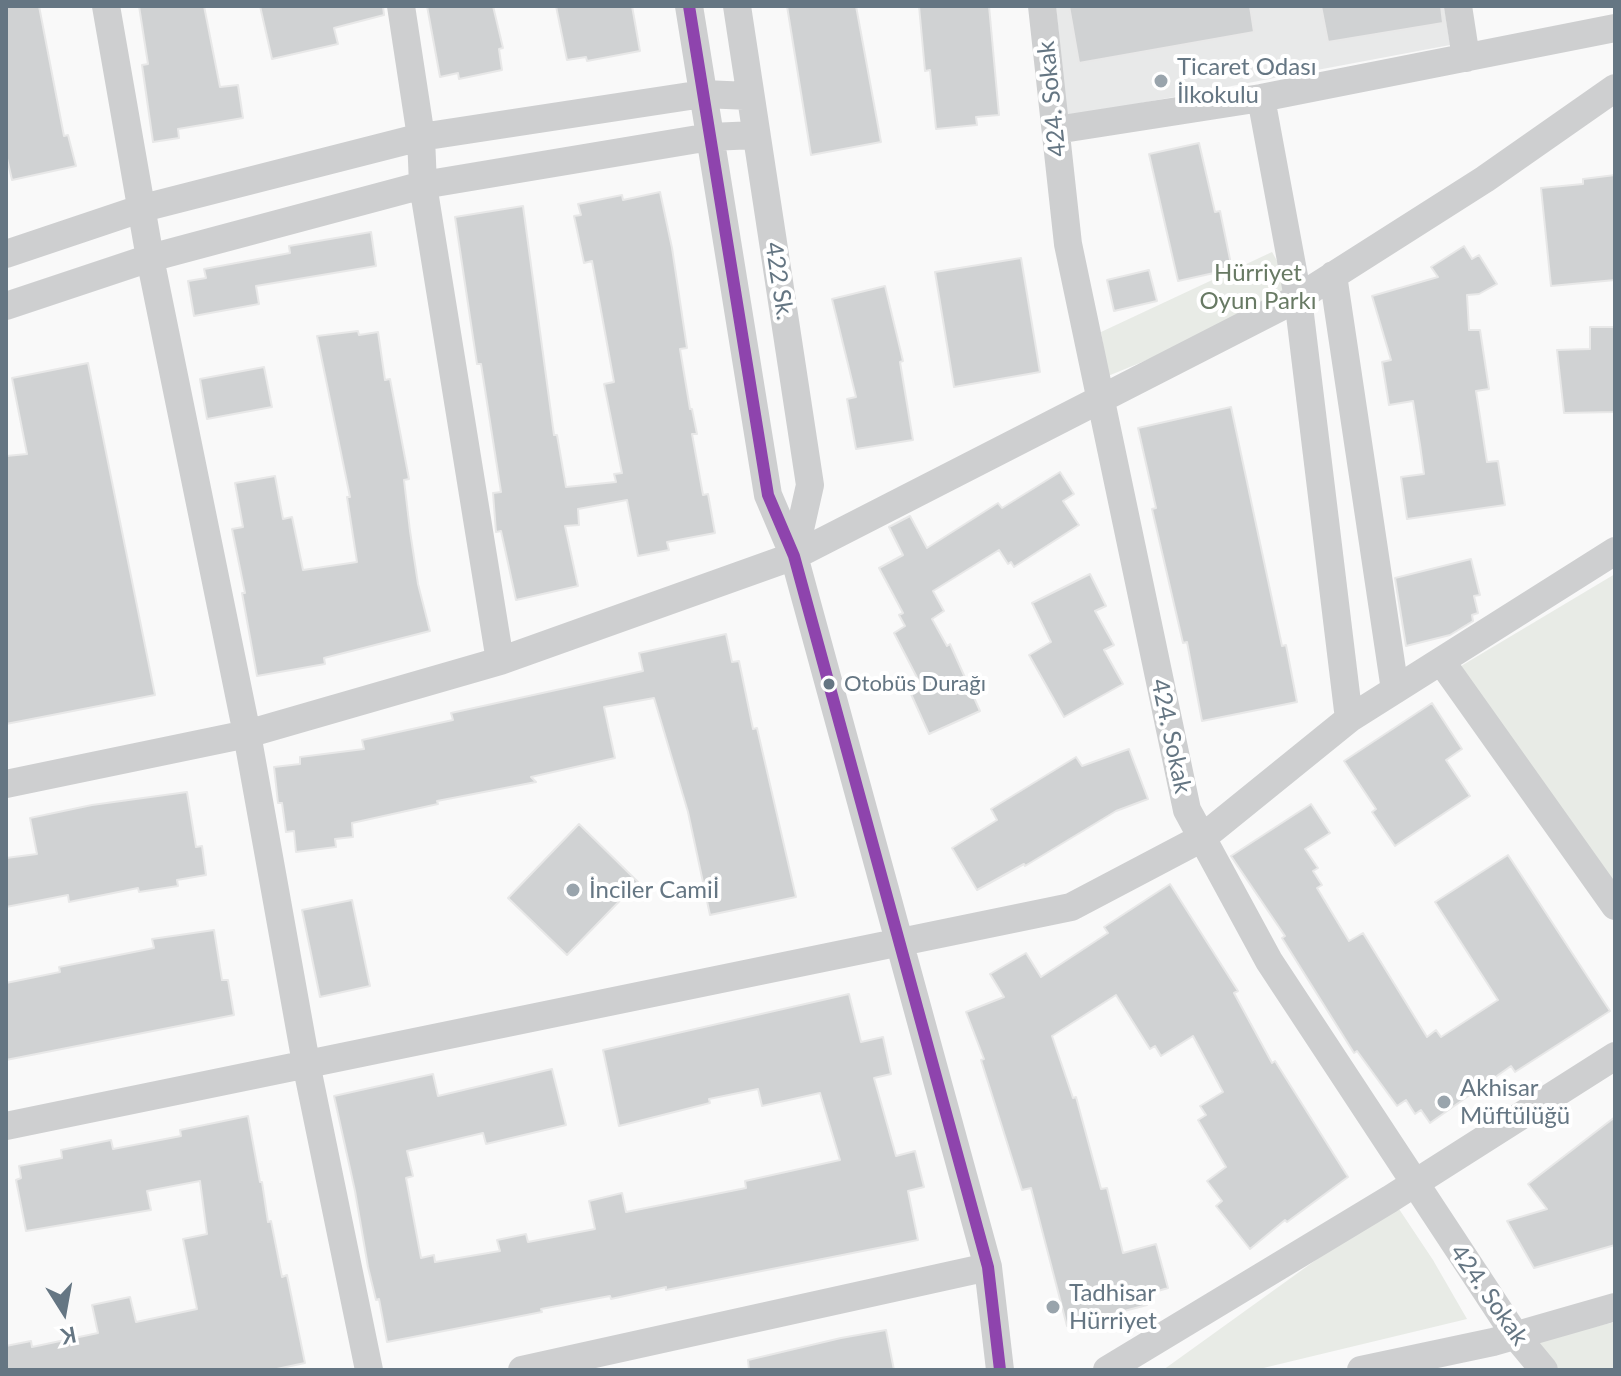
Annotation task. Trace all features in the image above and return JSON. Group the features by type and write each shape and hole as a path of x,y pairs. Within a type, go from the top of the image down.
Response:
{"street":[{"path":"106,6 150,258 247,734 306,1063 369,1370"},
{"path":"401,6 421,137 423,185 500,661"},
{"name":"422 Sk.","path":"689,6 768,495 794,556 988,1267 1000,1370"},
{"name":"422 Sk.","path":"737,6 810,485 794,556"},
{"name":"424. Sokak","path":"1042,6 1068,244 1187,810 1269,961 1413,1184 1515,1335 1544,1370"},
{"path":"1458,6 1466,58"},
{"path":"1056,130 1261,98 1615,28"},
{"path":"6,784 247,734 500,661 794,556 1298,298 1485,179 1615,88"},
{"path":"6,254 143,208 421,137 703,94 750,96"},
{"path":"1261,98 1298,298 1349,719"},
{"path":"6,306 150,258 423,185 710,137 756,135"},
{"path":"1333,275 1395,690"},
{"path":"6,1126 1071,907 1202,838 1349,719 1615,551"},
{"path":"1441,661 1615,906"},
{"path":"1107,1370 1413,1184 1615,1056"},
{"path":"522,1370 988,1267"},
{"path":"1361,1370 1515,1335 1615,1307"}],"shaded area":[{"name":"Ticaret Odası İlkokulu","path":"1056,6 1444,6 1450,45 1067,117"}],"green space":[{"name":"Hürriyet Oyun Parkı","path":"1272,252 1298,298 1108,376 1101,332"},
{"path":"1615,574 1615,884 1461,666"},
{"path":"1395,1203 1467,1319 1255,1370 1163,1370"},
{"path":"1615,1322 1615,1370 1555,1370 1531,1342"}],"building":[{"path":"6,6 39,6 64,136 68,135 76,166 12,180 6,154"},
{"path":"139,6 204,6 220,87 238,85 243,118 178,129 179,138 153,142 142,65 148,64"},
{"path":"260,6 383,6 384,15 334,28 338,44 272,59"},
{"path":"427,6 493,6 503,48 499,49 502,70 459,79 458,73 440,77"},
{"path":"556,6 632,6 640,51 587,61 586,57 567,60"},
{"path":"787,6 856,6 881,142 811,155"},
{"path":"919,6 989,6 999,115 976,117 977,125 936,129 930,70 925,71"},
{"path":"1069,6 1250,6 1254,32 1079,63"},
{"path":"1321,6 1441,6 1443,23 1328,42"},
{"path":"1199,143 1215,212 1220,211 1232,269 1178,281 1149,154"},
{"path":"1615,175 1615,280 1551,286 1541,188 1583,184 1583,179"},
{"path":"660,192 687,348 680,349 697,434 692,434 703,495 708,494 715,533 667,542 669,550 638,556 627,500 578,509 579,525 565,526 578,586 516,600 501,531 496,532 493,493 501,492 481,364 477,364 455,217 523,206 554,435 557,435 566,487 616,482 614,474 622,473 604,384 614,382 592,261 584,263 574,216 581,215 578,204 622,195 623,200"},
{"path":"371,232 376,266 256,286 259,304 194,316 188,281 206,278 204,269 290,253 289,246"},
{"path":"1464,246 1472,259 1479,255 1497,284 1479,294 1467,295 1469,330 1480,330 1489,389 1476,391 1487,462 1498,461 1505,505 1407,519 1401,477 1424,474 1420,445 1413,401 1389,405 1382,362 1391,360 1372,296 1438,277 1431,267"},
{"path":"1021,258 1040,372 954,387 935,272"},
{"path":"1149,270 1157,301 1114,311 1107,280"},
{"path":"885,286 903,361 900,362 913,440 856,449 847,399 856,397 832,299"},
{"path":"1590,327 1615,327 1615,412 1564,413 1557,350 1590,349"},
{"path":"358,331 359,335 378,332 385,380 390,379 409,479 404,480 418,584 430,631 324,658 325,664 257,676 232,529 243,527 235,483 275,476 283,519 292,517 303,570 357,562 347,497 350,497 317,336"},
{"path":"88,363 155,695 6,724 6,456 27,454 12,378"},
{"path":"264,367 272,407 207,419 200,379"},
{"path":"1231,407 1282,646 1286,645 1297,702 1202,721 1187,642 1183,643 1152,509 1156,508 1138,428"},
{"path":"1060,472 1074,494 1063,501 1079,525 1014,567 1011,562 1008,564 999,550 933,591 944,611 932,619 947,646 950,644 980,711 929,734 911,694 923,689 894,633 905,626 899,615 903,613 879,568 903,555 889,527 910,516 927,548 998,503 1002,508"},
{"path":"1471,559 1480,595 1474,596 1478,613 1472,615 1473,621 1450,635 1406,646 1395,578"},
{"path":"1090,574 1106,606 1095,611 1114,645 1104,650 1123,684 1064,717 1029,655 1051,642 1032,603"},
{"path":"726,634 732,662 739,661 753,729 757,728 796,897 710,915 688,812 654,698 604,707 615,758 531,777 536,782 437,801 438,804 352,823 353,837 335,839 336,847 296,852 294,831 286,832 282,803 278,803 274,767 300,764 300,757 364,749 362,740 453,720 451,713 643,671 639,653"},
{"path":"1432,703 1462,749 1446,760 1470,796 1395,846 1372,812 1376,809 1344,761"},
{"path":"1129,749 1148,799 1116,811 1025,866 977,890 952,848 997,820 991,809 1076,757 1082,766"},
{"path":"187,792 196,847 202,846 206,875 177,880 178,886 139,892 138,888 69,902 68,895 6,907 6,858 37,854 30,818 92,805"},
{"path":"1311,804 1330,833 1305,849 1318,868 1313,871 1322,885 1317,888 1349,941 1363,933 1427,1037 1436,1030 1441,1037 1498,1000 1435,902 1508,855 1610,1011 1515,1072 1511,1066 1430,1123 1421,1110 1415,1114 1406,1100 1397,1106 1357,1051 1354,1053 1282,938 1285,936 1231,856"},
{"name":"İnciler Camiİ","path":"579,824 638,882 567,955 508,898"},
{"path":"1170,884 1238,991 1234,993 1272,1063 1275,1061 1348,1177 1287,1222 1285,1220 1250,1249 1216,1206 1222,1201 1207,1181 1226,1167 1198,1120 1206,1115 1200,1106 1223,1092 1193,1036 1161,1056 1155,1046 1150,1049 1116,995 1052,1036 1073,1098 1076,1097 1101,1189 1107,1188 1123,1253 1156,1244 1168,1288 1144,1295 1147,1305 1067,1326 1031,1188 1022,1190 981,1060 984,1059 966,1012 1004,997 990,974 1026,953 1041,977 1108,933 1104,927"},
{"path":"352,900 370,986 320,997 302,910"},
{"path":"214,930 222,980 228,980 234,1015 6,1060 6,983 60,972 59,967 154,948 152,939"},
{"path":"849,994 861,1042 883,1037 891,1074 874,1078 896,1156 915,1151 924,1187 908,1191 918,1240 666,1290 666,1287 541,1309 542,1312 387,1342 379,1299 376,1300 368,1267 334,1096 433,1074 438,1096 552,1069 566,1125 486,1144 483,1133 407,1151 413,1176 406,1178 421,1258 434,1255 435,1262 500,1251 497,1240 526,1234 528,1242 595,1229 589,1201 622,1193 626,1212 746,1188 745,1181 840,1160 820,1093 762,1106 758,1089 709,1099 710,1103 619,1126 603,1050"},
{"path":"248,1116 268,1222 271,1221 282,1277 287,1275 305,1363 272,1370 6,1370 6,1346 31,1341 32,1347 98,1333 92,1305 130,1297 136,1322 197,1309 183,1239 207,1234 200,1181 147,1191 151,1210 26,1231 16,1180 21,1178 19,1166 62,1158 61,1150 111,1140 113,1149 181,1136 180,1130"},
{"path":"1615,1117 1615,1245 1534,1268 1507,1221 1547,1209 1528,1184"},
{"path":"886,1330 894,1370 749,1370 748,1360"}],"transit line":[{"path":"689,6 768,495 794,556 988,1267 1000,1370"}],"place":[{"name":"Ticaret Odası İlkokulu","path":"1161,81"},
{"name":"Otobüs Durağı","path":"829,684"},
{"name":"İnciler Camiİ","path":"573,890"},
{"name":"Akhisar Müftülüğü","path":"1444,1102"},
{"name":"Tadhisar Hürriyet","path":"1053,1307"}]}
